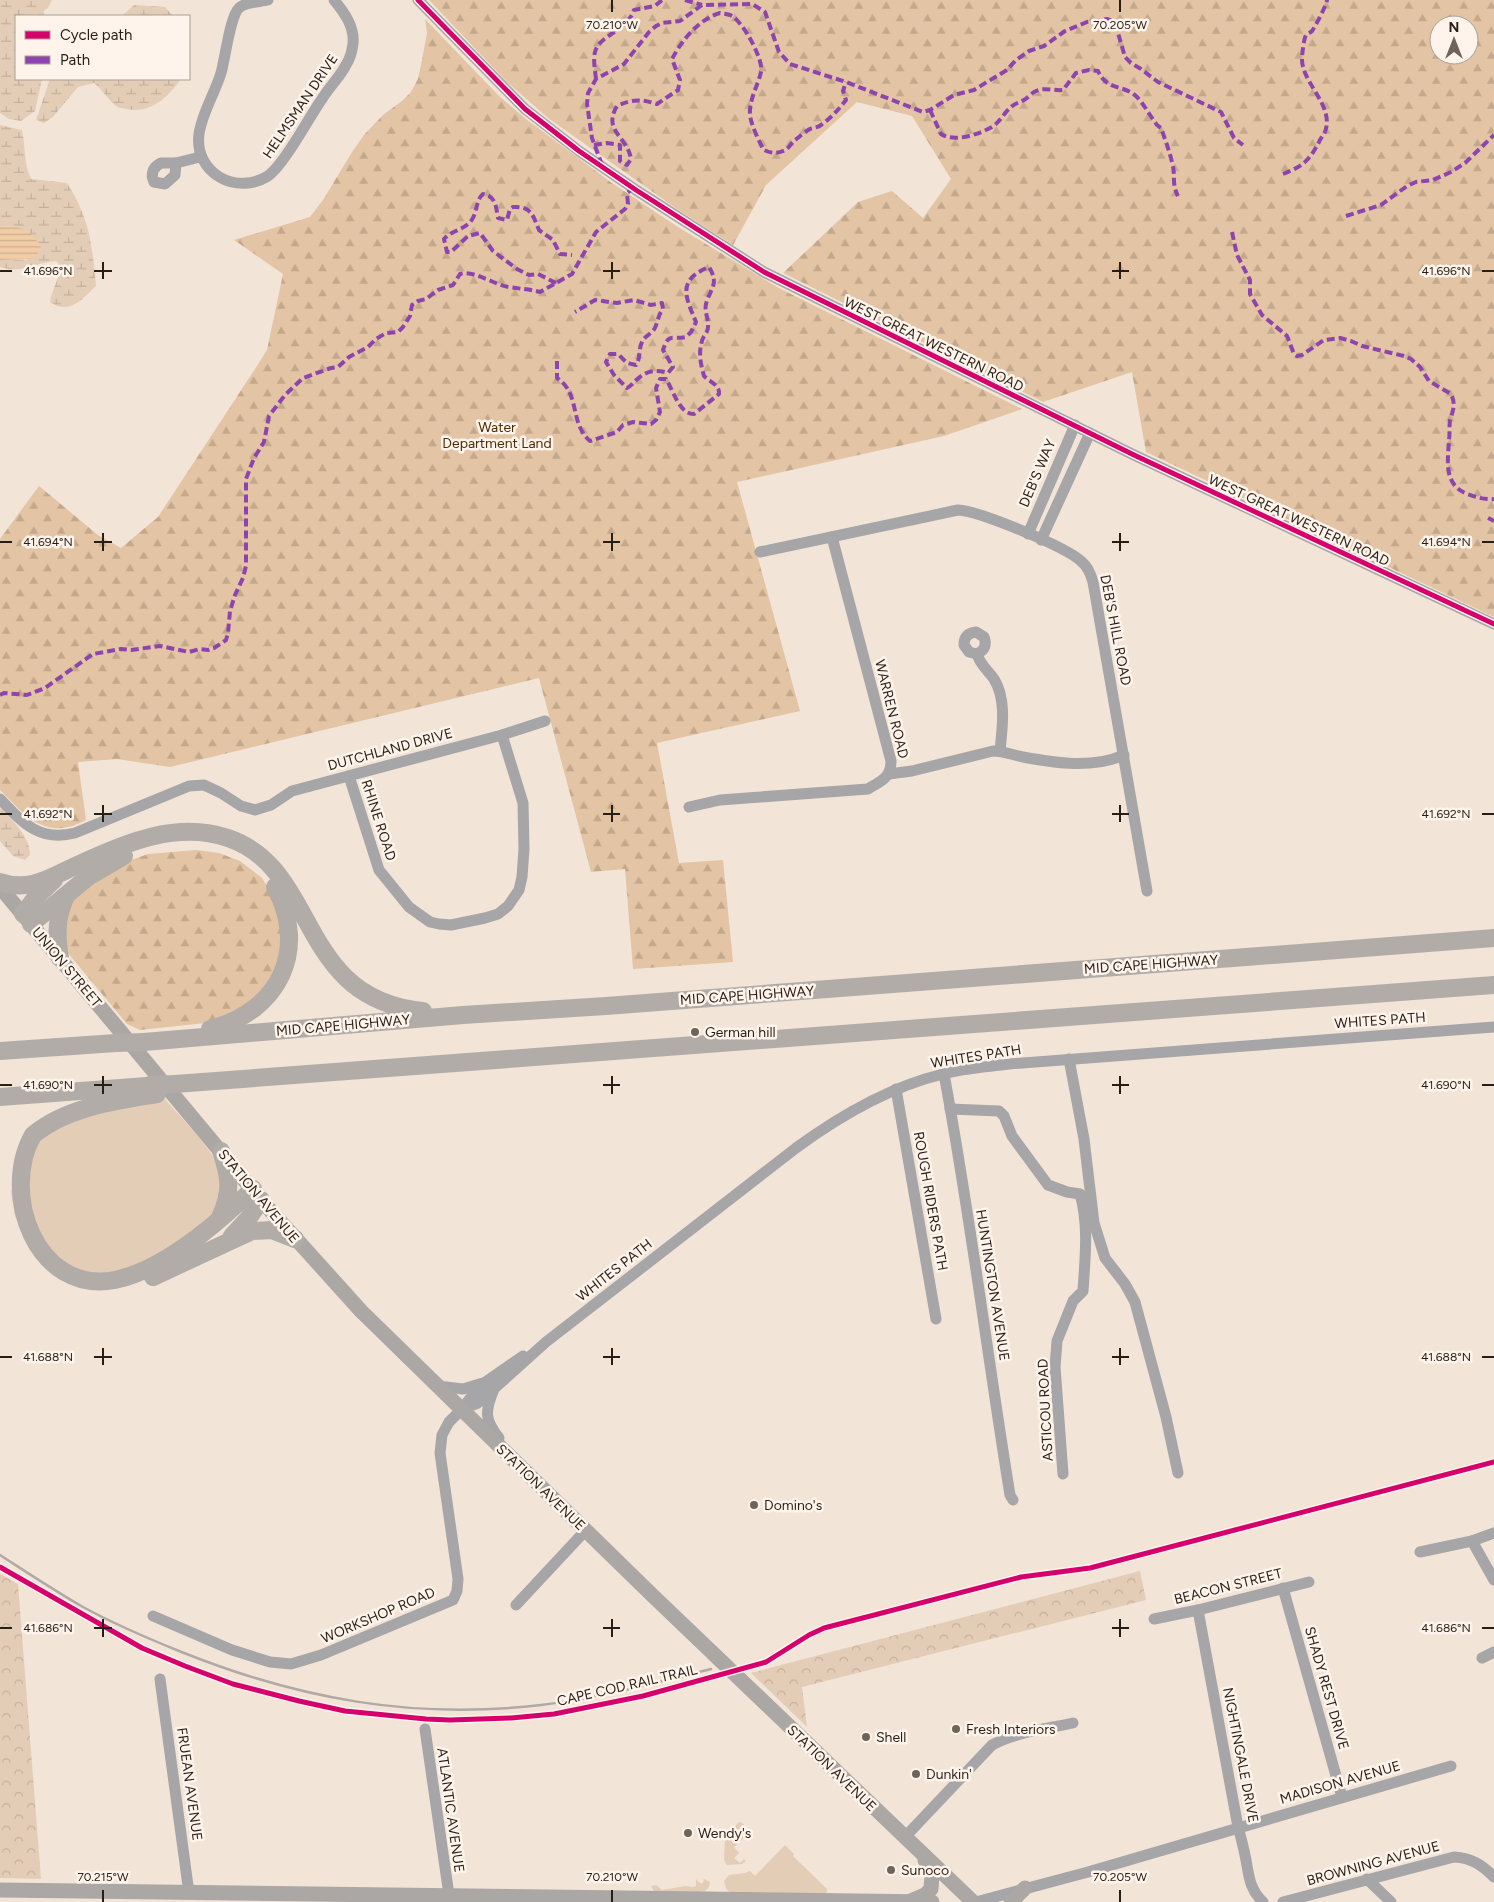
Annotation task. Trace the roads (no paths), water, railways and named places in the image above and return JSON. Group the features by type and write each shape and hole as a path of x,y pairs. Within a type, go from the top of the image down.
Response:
{"highway":[{"path":"0,882 14,886 25,886 60,874 108,851 152,836 192,832 209,833 228,838 253,850 274,869 331,962 357,988 381,1002 396,1007 463,1015"},
{"path":"27,919 122,856 162,844 189,842 216,845 237,852 264,872 280,896 288,926 288,947 279,979 267,998 251,1012 232,1022 139,1045"},
{"path":"27,919 45,887 60,874"},
{"path":"60,958 56,926 68,893"},
{"name":"MID CAPE HIGHWAY","path":"0,1051 116,1043 139,1045 463,1015 1494,938"},
{"path":"0,1097 154,1090 241,1079 1494,985"},
{"path":"154,1090 73,1112 50,1124 32,1137 16,1157 8,1179 8,1207 12,1224 24,1243 48,1266 77,1278 105,1281 131,1275 164,1259 189,1243 220,1218 257,1195"},
{"path":"220,1218 226,1202 229,1183 221,1152"},
{"path":"224,1243 248,1219 257,1195"},
{"path":"35,1269 65,1286 91,1291 111,1290 147,1280 224,1243 259,1230 279,1232 295,1239"}],"main road":[{"name":"UNION STREET","path":"0,887 60,958 139,1045"},
{"name":"STATION AVENUE","path":"139,1045 221,1152 295,1239 361,1311 974,1902"},
{"path":"908,1902 925,1895 932,1884 932,1875 920,1852"},
{"path":"1011,1902 1025,1888"},
{"path":"0,1890 189,1893 261,1898 455,1897 932,1902"}],"street":[{"path":"176,163 200,157 198,135 201,122 224,64 232,21 240,3 268,0"},
{"name":"HELMSMAN DRIVE","path":"200,157 210,171 227,181 251,182 260,180 274,171 310,116 341,75 349,60 353,45 353,33 346,15 334,0"},
{"name":"WEST GREAT WESTERN ROAD","path":"418,0 525,109 579,151 764,272 1090,433 1494,624"},
{"name":"DEB'S WAY","path":"1028,534 1075,425"},
{"path":"1041,540 1090,433"},
{"name":"DEB'S HILL ROAD","path":"760,552 958,510 974,512 1028,534 1082,562 1091,575 1147,891"},
{"name":"WARREN ROAD","path":"689,807 720,800 868,789 883,781 889,774 891,760 832,538"},
{"path":"977,654 978,661 993,678 1001,699 1000,751"},
{"name":"DUTCHLAND DRIVE","path":"0,799 21,821 30,827 49,835 63,836 75,833 178,789 197,784 212,789 247,809 265,808 292,791 502,735 545,721"},
{"name":"RHINE ROAD","path":"349,776 379,870 409,907 430,922 439,924 452,925 485,918 498,914 508,906 519,890 522,877 524,849 523,803 502,735"},
{"path":"889,774 912,771 984,753 1000,751 1054,762 1076,764 1101,763 1124,755"},
{"name":"WHITES PATH","path":"462,1409 478,1403 491,1384 796,1148 844,1115 896,1089 944,1074 983,1067 1494,1027"},
{"path":"1069,1059 1084,1138 1094,1223 1105,1258 1125,1284 1135,1302 1166,1417 1178,1473"},
{"name":"HUNTINGTON AVENUE","path":"944,1074 1010,1495 1013,1500"},
{"name":"ROUGH RIDERS PATH","path":"896,1089 936,1318"},
{"name":"ASTICOU ROAD","path":"950,1108 999,1111 1004,1116 1012,1136 1048,1185 1066,1192 1080,1194 1084,1208 1085,1254 1083,1291 1073,1301 1057,1341 1055,1367 1063,1474"},
{"path":"438,1386 463,1389 491,1384 487,1408 490,1425 525,1471"},
{"name":"WORKSHOP ROAD","path":"153,1616 232,1650 270,1662 290,1664 320,1655 453,1600 457,1591 458,1578 440,1448 443,1431 462,1409"},
{"path":"516,1605 586,1530"},
{"path":"1420,1552 1472,1541 1494,1533"},
{"path":"1472,1541 1494,1580"},
{"name":"BEACON STREET","path":"1154,1619 1309,1582"},
{"name":"SHADY REST DRIVE","path":"1283,1588 1342,1797"},
{"name":"NIGHTINGALE DRIVE","path":"1198,1610 1238,1828 1246,1857 1248,1877 1252,1888 1263,1902"},
{"path":"1482,1658 1494,1652"},
{"name":"FRUEAN AVENUE","path":"160,1679 189,1893"},
{"path":"905,1837 992,1745 1024,1733 1074,1723"},
{"name":"ATLANTIC AVENUE","path":"424,1729 455,1897"},
{"name":"MADISON AVENUE","path":"974,1902 1088,1872 1450,1766"},
{"name":"BROWNING AVENUE","path":"1283,1902 1454,1857 1468,1858 1484,1867 1494,1877"},
{"path":"1367,1879 1391,1902"}],"railway":[{"path":"0,1555 83,1607 167,1646 223,1668 268,1682 357,1702 447,1710 541,1705 605,1694 711,1669"}],"place":[{"name":"German hill","path":"695,1032"},
{"name":"Domino's","path":"754,1505"},
{"name":"Fresh Interiors","path":"956,1729"},
{"name":"Shell","path":"866,1737"},
{"name":"Dunkin'","path":"916,1774"},
{"name":"Wendy's","path":"688,1833"},
{"name":"Sunoco","path":"891,1870"}],"park label":[{"name":"Water Department Land","path":"497,436"}]}
